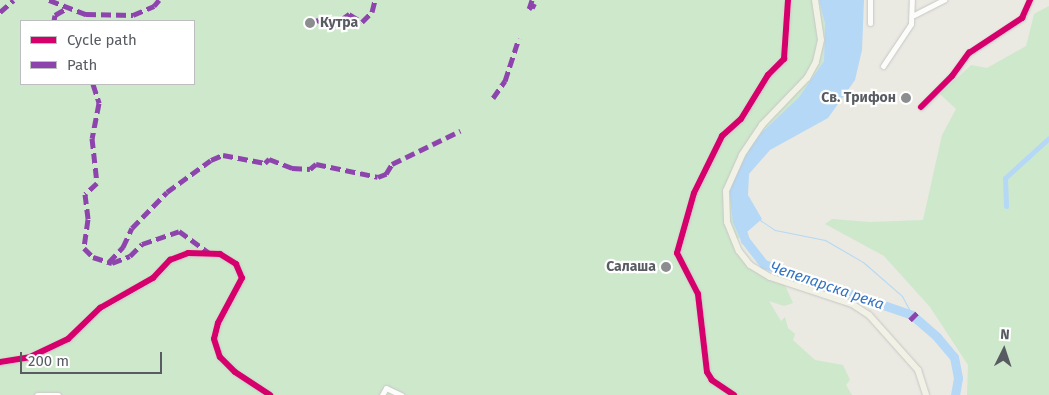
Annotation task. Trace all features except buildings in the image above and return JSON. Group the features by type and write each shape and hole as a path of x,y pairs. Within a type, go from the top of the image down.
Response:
{"main road":[{"path":"815,0 821,40 816,62 807,78 762,125 742,155 726,191 727,222 739,251 750,265 770,276 852,304 869,315 918,370 926,395"}],"street":[{"path":"734,395 712,380 707,372 698,294 677,254 694,193 722,136 741,119 768,75 784,59 788,0"},
{"path":"870,0 870,23"},
{"path":"883,66 911,24 914,15 912,0"},
{"path":"914,15 944,0"},
{"path":"921,107 924,100 942,88 969,52 1022,18 1030,0"},
{"path":"0,362 30,357 68,339 100,308 153,278 170,260 188,253 215,253 236,264 242,278 218,323 214,339 220,357 235,372 270,395"},
{"path":"382,395 386,388 400,395"},
{"path":"37,395 58,395"}],"green space":[{"path":"0,0 819,0 825,24 824,61 799,97 754,140 733,223 740,238 731,241 742,258 784,283 793,303 784,306 769,301 781,321 785,317 788,328 795,334 793,340 815,360 843,365 850,380 846,385 852,395 0,395"},
{"path":"1049,6 1049,395 967,395 968,365 930,307 884,256 825,224 832,219 870,222 923,220 942,135 956,109 940,94 971,65 987,68 1026,46 1034,14"}],"water":[{"path":"819,0 864,0 862,50 855,80 828,118 770,150 749,174 748,195 762,219 740,238 733,223 729,188 754,140 799,97 824,61 825,24"}],"waterway":[{"path":"1006,206 1005,178 1049,138"},
{"path":"760,220 775,230 825,240 863,262 902,296 912,315"},
{"name":"Чепеларска река","path":"740,224 745,240 764,264 912,315 937,337 954,357 958,378 955,395"}],"marked path":[{"path":"0,12 14,0"},
{"path":"49,0 86,14 133,15 154,6 159,0"},
{"path":"310,23 318,20 330,28 349,14 362,22 372,12 375,0"},
{"path":"532,0 529,9 532,5 536,7"},
{"path":"54,20 55,15 67,8"},
{"path":"493,98 505,81 519,38"},
{"path":"93,85 99,103 92,138 97,183 85,194 88,219 84,248 93,257 112,263 130,256 142,244 179,231 209,253"},
{"path":"109,262 123,247 132,228 167,192 211,160 223,155 265,163 269,159 292,168 310,169 316,164 378,177 386,174 392,164 460,131"},
{"path":"910,320 920,310"}],"cycle path":[{"path":"734,395 712,380 707,372 698,294 677,253 694,193 722,136 741,119 768,75 784,59 788,0"},
{"path":"921,107 952,76 969,53 1022,18 1030,0"},
{"path":"0,362 30,357 68,339 100,308 153,278 170,260 188,253 220,254 236,264 242,278 218,323 214,339 220,357 235,372 270,395"}],"place":[{"name":"Кутра","path":"310,23"},
{"name":"Св. Трифон","path":"906,98"},
{"name":"Салаша","path":"666,267"}]}
